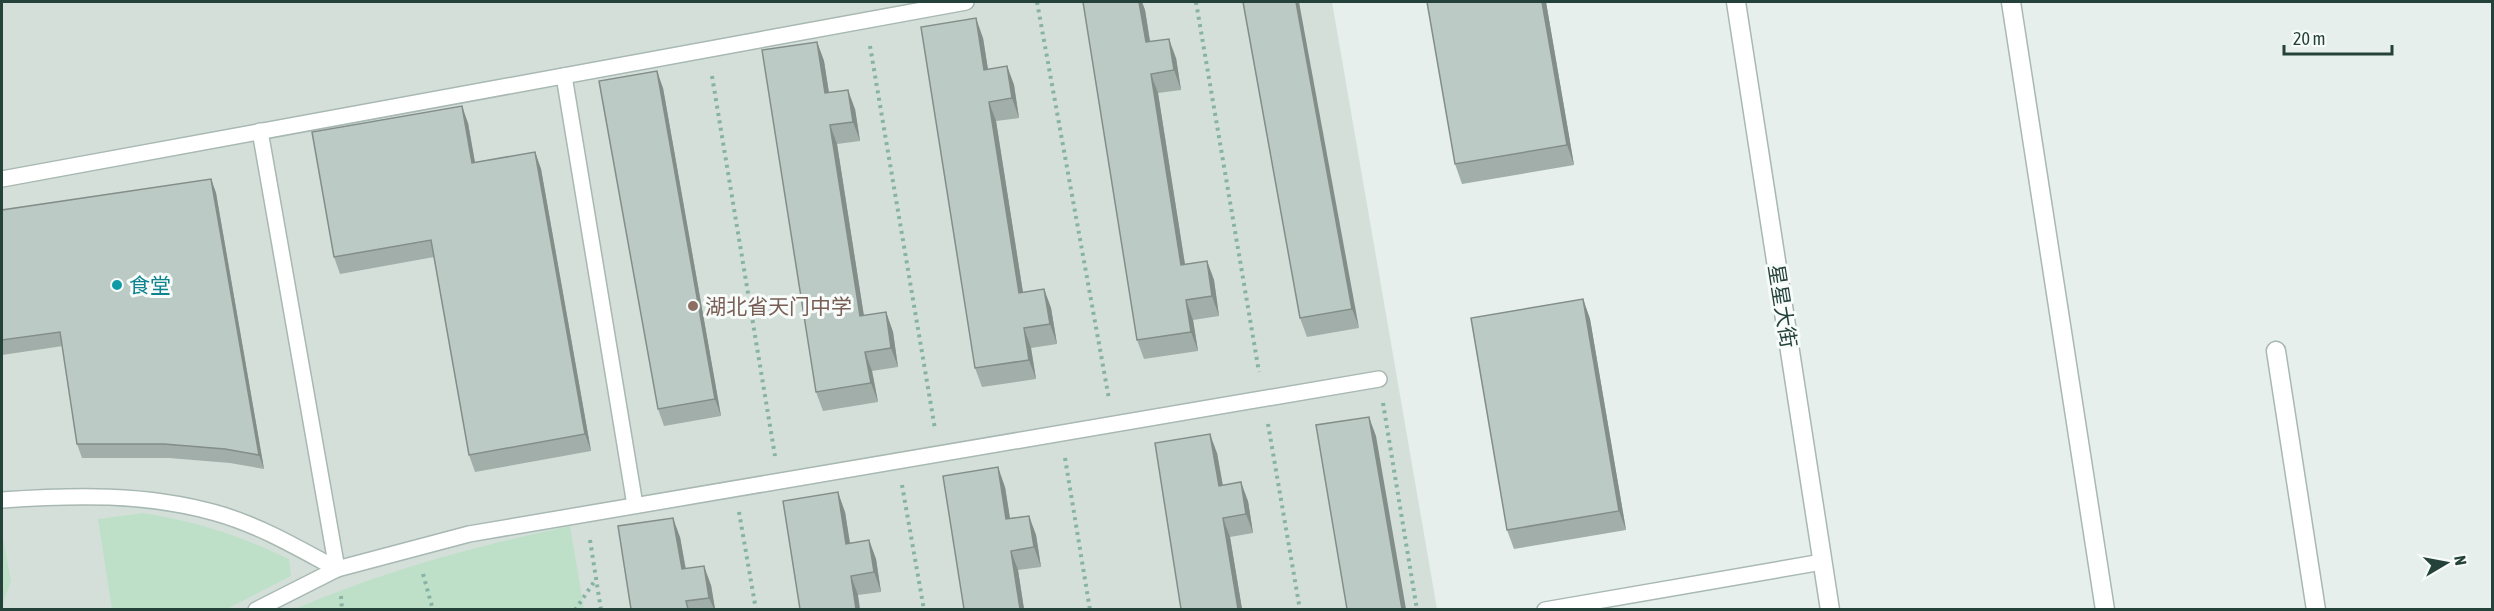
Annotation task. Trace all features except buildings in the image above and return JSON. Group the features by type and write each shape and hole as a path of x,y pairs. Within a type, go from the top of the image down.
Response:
{"street":[{"name":"星星大街","path":"1736,2 1830,609"},
{"path":"2011,2 2105,609"},
{"path":"2276,351 2316,609"}],"lane":[{"path":"2,179 966,2"},
{"path":"564,76 634,505"},
{"path":"260,131 337,569"},
{"path":"256,609 337,569 469,534 1378,379"},
{"path":"2,500 110,496 172,503 217,513 267,532 337,569"},
{"path":"1545,609 1822,561"}],"path":[{"path":"1037,2 1114,424"},
{"path":"1196,2 1300,609"},
{"path":"865,20 939,453"},
{"path":"707,49 779,481"},
{"path":"1378,379 1417,609"},
{"path":"1060,433 1090,609"},
{"path":"898,461 924,609"},
{"path":"734,488 756,609"},
{"path":"586,513 601,609"},
{"path":"417,547 433,609"},
{"path":"575,609 596,579"}],"shaded area":[{"name":"湖北省天门中学","path":"2,2 1332,2 1437,609 2,609"}],"green space":[{"path":"143,513 200,525 235,536 289,559 291,576 227,609 112,609 98,519"},
{"path":"570,526 584,609 295,609 396,571 500,542"},
{"path":"2,533 11,581 2,606"}],"place":[{"name":"食堂","path":"117,285"},
{"name":"湖北省天门中学","path":"693,306"}]}
